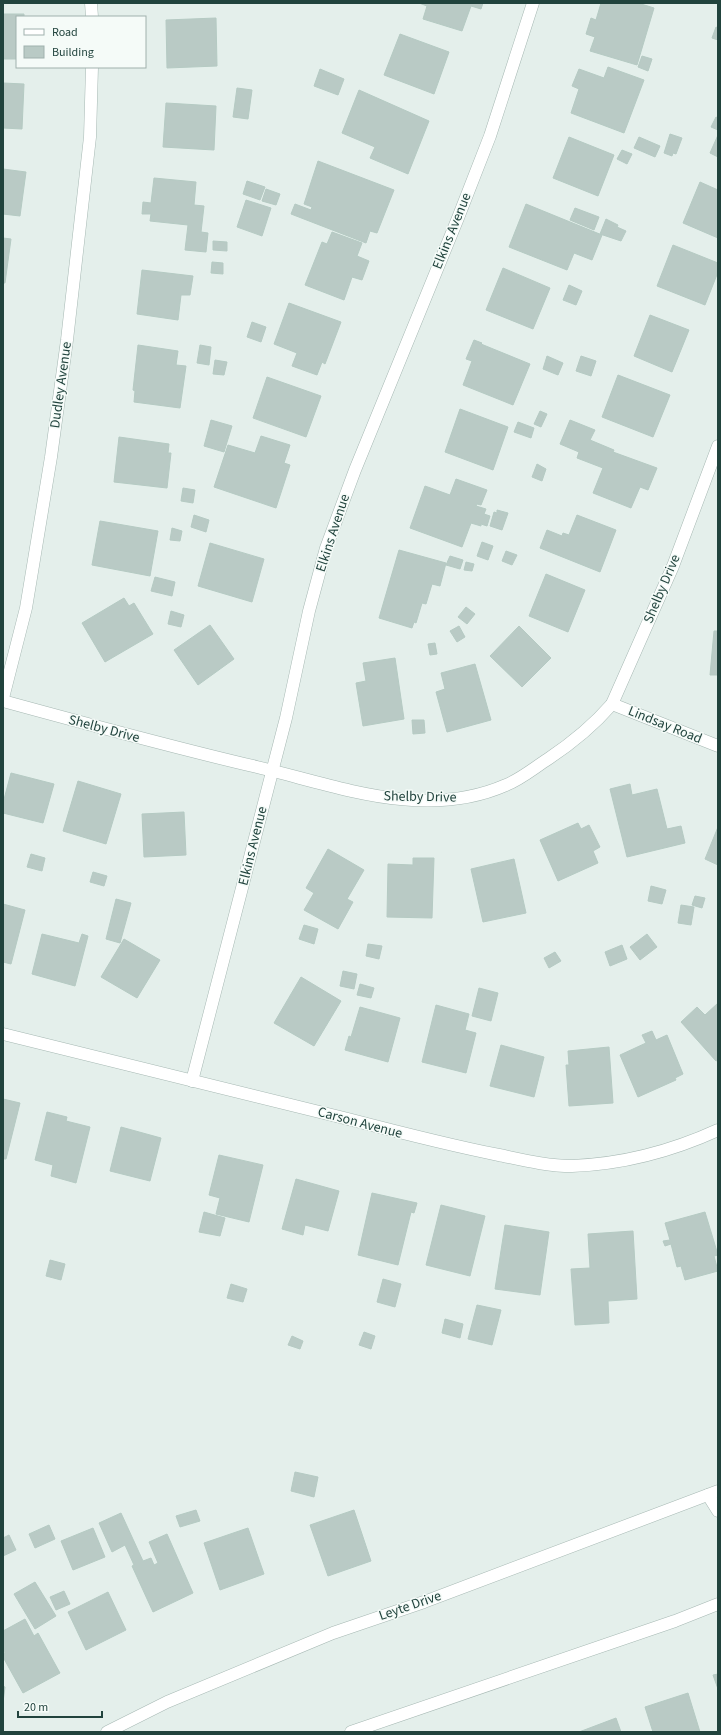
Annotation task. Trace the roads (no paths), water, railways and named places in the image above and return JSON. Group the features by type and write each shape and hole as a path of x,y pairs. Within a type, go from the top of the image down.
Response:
{"street":[{"path":"91,3 92,16"},
{"name":"Elkins Avenue","path":"192,1081 298,668 309,611 326,548 355,470 482,156 533,3"},
{"name":"Dudley Avenue","path":"3,700 26,608 51,457 67,340 90,137 92,68"},
{"name":"Shelby Drive","path":"3,700 108,730 272,770 344,790 391,799 435,800 471,796 506,785 523,776 572,742 598,720 612,704 673,566 718,446"},
{"name":"Lindsay Road","path":"612,704 718,746"},
{"name":"Carson Avenue","path":"3,1034 447,1145 542,1164 570,1166 644,1156 679,1146 718,1130"},
{"path":"713,1493 718,1511"},
{"name":"Leyte Drive","path":"107,1732 167,1702 333,1633 424,1602 713,1493"},
{"path":"351,1732 675,1621 718,1604"}]}
